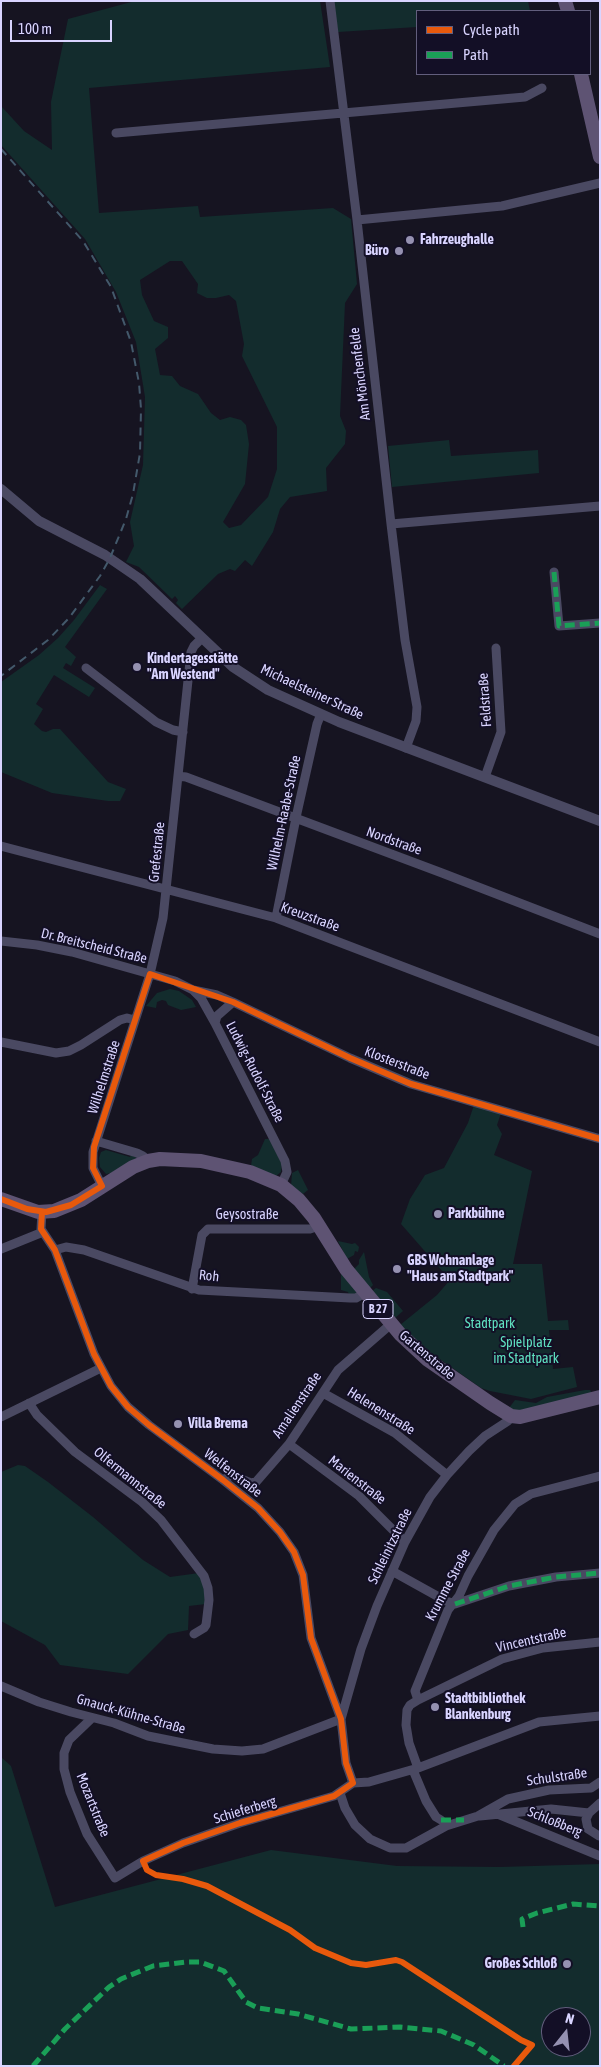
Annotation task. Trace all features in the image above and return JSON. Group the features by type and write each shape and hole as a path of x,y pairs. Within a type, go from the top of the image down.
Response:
{"main road":[{"path":"581,75 600,157"},
{"name":"B 27","path":"42,1212 54,1211 70,1205 133,1167 148,1161 168,1159 218,1164 258,1174 281,1185"},
{"name":"Gartenstraße","path":"281,1185 300,1200 319,1226 339,1260 365,1294 411,1345 428,1360 511,1416"},
{"path":"1,1199 42,1212"},
{"path":"511,1416 526,1416 600,1397"}],"street":[{"name":"Am Mönchenfelde","path":"330,1 345,114 390,524 418,714 406,748"},
{"path":"116,133 524,97 542,88"},
{"path":"357,220 479,210 600,183"},
{"name":"Michaelsteiner Straße","path":"1,489 39,521 104,555 140,579 234,667 268,690 321,714 406,748 600,821"},
{"path":"390,524 600,506"},
{"path":"554,572 559,626 600,623"},
{"name":"Grefestraße","path":"150,974 164,918 191,652 202,638"},
{"name":"Feldstraße","path":"485,778 501,732 496,648"},
{"path":"86,668 150,718 173,730 183,732"},
{"name":"Wilhelm-Raabe-Straße","path":"276,918 296,819 317,724 321,714"},
{"name":"Nordstraße","path":"178,776 186,777 600,934"},
{"name":"Kreuzstraße","path":"1,846 276,918 600,1042"},
{"name":"Dr. Breitscheid Straße","path":"1,941 53,947 150,974"},
{"name":"Ludwig-Rudolf-Straße","path":"150,974 175,981 193,990 201,998 285,1161 286,1172 281,1185"},
{"name":"Wilhelmstraße","path":"102,1186 93,1168 93,1152 150,974"},
{"name":"Klosterstraße","path":"193,990 216,995 233,1002 350,1058 411,1084 600,1139"},
{"path":"215,1023 218,1016 233,1002"},
{"path":"1,1042 56,1053 69,1051 120,1020 127,1018 135,1020"},
{"path":"96,1141 137,1153 144,1156 148,1161"},
{"path":"1,1249 43,1232 42,1212"},
{"name":"Geysostraße","path":"192,1288 202,1235 208,1229 310,1229 319,1226"},
{"name":"Welfenstraße","path":"43,1232 55,1250 101,1368 128,1407 149,1426 223,1480 269,1519 294,1552 303,1575 311,1638 341,1719 346,1763 353,1783"},
{"name":"Roh","path":"55,1250 66,1247 84,1250 192,1288 350,1298 356,1298 365,1294"},
{"name":"Amalienstraße","path":"223,1480 231,1475 251,1483 256,1482 289,1444 345,1362 391,1324"},
{"path":"1,1417 101,1368"},
{"name":"Helenenstraße","path":"323,1393 395,1433 447,1475"},
{"name":"Olfermannstraße","path":"30,1404 37,1415 75,1452 142,1502 161,1520 204,1576 210,1600 206,1624 204,1628 194,1634"},
{"name":"Schleinitzstraße","path":"341,1719 361,1649 392,1571 405,1542 430,1497 447,1475 480,1441 508,1422 511,1416"},
{"name":"Marienstraße","path":"289,1444 359,1496 405,1542"},
{"name":"Krumme Straße","path":"441,1820 436,1817 426,1801 415,1769 406,1725 410,1705 418,1700 416,1691 450,1607 454,1604 494,1530 515,1504 541,1490 600,1476"},
{"path":"392,1571 454,1604 509,1586 556,1577 600,1573"},
{"name":"Vincentstraße","path":"418,1700 502,1659 543,1648 600,1642"},
{"name":"Gnauck-Kühne-Straße","path":"1,1686 39,1702 114,1723 148,1736 213,1749 242,1751 271,1746 341,1719"},
{"path":"353,1783 369,1782 415,1769 539,1722 600,1716"},
{"name":"Mozartstraße","path":"92,1718 69,1740 64,1752 64,1769 70,1792 87,1834 115,1878"},
{"name":"Schulstraße","path":"340,1793 345,1808 355,1825 370,1839 390,1848 406,1848 446,1826 478,1816 508,1799 549,1790 591,1788 600,1782"},
{"name":"Schieferberg","path":"115,1878 125,1870 183,1843 340,1793 353,1783"},
{"path":"600,1803 589,1813 586,1819 588,1828 600,1836"},
{"path":"478,1816 552,1808 589,1813"},
{"name":"Schloßberg","path":"500,1815 600,1856"}],"green space":[{"path":"135,1 320,1 330,67 89,88 99,213 198,206 200,217 333,208 351,219 357,284 345,303 340,416 346,431 345,444 326,468 327,491 290,497 280,509 273,532 252,566 245,560 235,571 230,569 218,574 182,609 176,603 178,600 175,596 172,599 139,567 126,562 134,546 130,522 143,465 145,397 136,342 116,292 85,239 1,145 1,106 24,131 52,150 51,102 68,19","holes":["170,261 182,261 198,284 197,293 207,298 229,295 236,301 244,344 242,356 277,427 277,469 268,497 241,525 229,528 223,522 245,484 249,444 246,425 241,420 230,417 220,420 211,413 198,394 180,386 172,376 160,375 155,349 168,338 168,327 154,321 142,295 140,280"]},
{"path":"333,1 528,1 530,10 416,10 416,27 338,32"},
{"path":"449,440 451,456 538,450 539,473 392,487 388,446"},
{"path":"100,585 107,589 65,647 76,657 71,666 66,663 63,668 95,688 89,697 54,675 36,704 43,709 34,724 46,732 60,729 108,782 126,789 120,801 52,793 1,772 1,682 39,655 58,638"},
{"path":"170,989 179,991 192,1000 196,1007 181,1010 168,1005 166,1001 162,1000 157,1002 156,1008 146,1006 157,993"},
{"name":"Stadtpark","path":"474,1105 501,1113 497,1125 502,1134 494,1155 532,1171 513,1264 542,1264 548,1321 568,1320 569,1330 549,1330 553,1369 573,1367 577,1387 531,1399 481,1388 424,1348 400,1325 437,1295 450,1280 401,1224 410,1199 425,1175 444,1168 468,1123"},
{"path":"265,1139 269,1139 282,1164 281,1172 276,1176 251,1166 252,1159 258,1155"},
{"path":"106,1150 137,1158 106,1174 100,1167 99,1158 101,1152"},
{"path":"298,1170 308,1190 303,1194 291,1186 292,1173"},
{"path":"338,1241 355,1243 359,1247 358,1252 355,1251 354,1255 347,1259"},
{"path":"364,1252 369,1277 373,1285 369,1289 354,1269 359,1264 359,1260"},
{"path":"344,1273 357,1292 355,1294 349,1295 348,1292 341,1290 341,1274"},
{"path":"376,1288 387,1292 403,1311 395,1318 372,1291"},
{"path":"590,1390 592,1393 517,1412 509,1408 515,1400 536,1403 547,1397"},
{"path":"18,1465 25,1466 48,1482 93,1517 143,1560 170,1577 199,1573 205,1582 206,1604 189,1606 188,1630 168,1634 128,1674 60,1665 45,1645 1,1621 1,1472"},
{"path":"1,1757 11,1766 55,1907 271,1850 397,1866 500,1867 600,1864 600,2066 1,2066"}],"railway":[{"path":"1,149 83,241 111,287 131,342 139,383 141,409 140,453 133,494 126,519 110,558 100,576 69,618 48,640 1,676"}],"marked path":[{"path":"554,572 559,626 600,623"},
{"path":"455,1604 509,1586 556,1577 600,1573"},
{"path":"441,1820 464,1820"},
{"path":"523,1927 522,1919 537,1913 573,1904 600,1906"},
{"path":"33,2066 65,2029 109,1987 121,1979 153,1966 186,1962 200,1962 224,1971 246,2002 258,2008 298,2014 351,2029 400,2027 441,2031 474,2045 504,2066"}],"cycle path":[{"path":"1,1199 27,1209 46,1212 71,1205 102,1186 93,1168 94,1147 150,974 233,1002 350,1058 411,1084 600,1139"},
{"path":"42,1212 41,1229 55,1250 94,1354 111,1386 128,1407 149,1425 258,1508 280,1532 294,1552 303,1575 311,1638 341,1719 346,1763 353,1783 334,1796 240,1823 183,1843 143,1861 147,1870 156,1875 183,1879 207,1886 290,1930 315,1948 351,1963 366,1965 396,1960 402,1962 521,2040 532,2045 514,2066"}],"place":[{"name":"Fahrzeughalle","path":"410,240"},
{"name":"Büro","path":"399,251"},
{"name":"Kindertagesstätte \"Am Westend\"","path":"137,667"},
{"name":"Parkbühne","path":"438,1214"},
{"name":"GBS Wohnanlage \"Haus am Stadtpark\"","path":"397,1269"},
{"name":"Villa Brema","path":"178,1424"},
{"name":"Stadtbibliothek Blankenburg","path":"435,1707"},
{"name":"Großes Schloß","path":"567,1964"}],"park label":[{"name":"Spielplatz im Stadtpark","path":"526,1352"}]}
